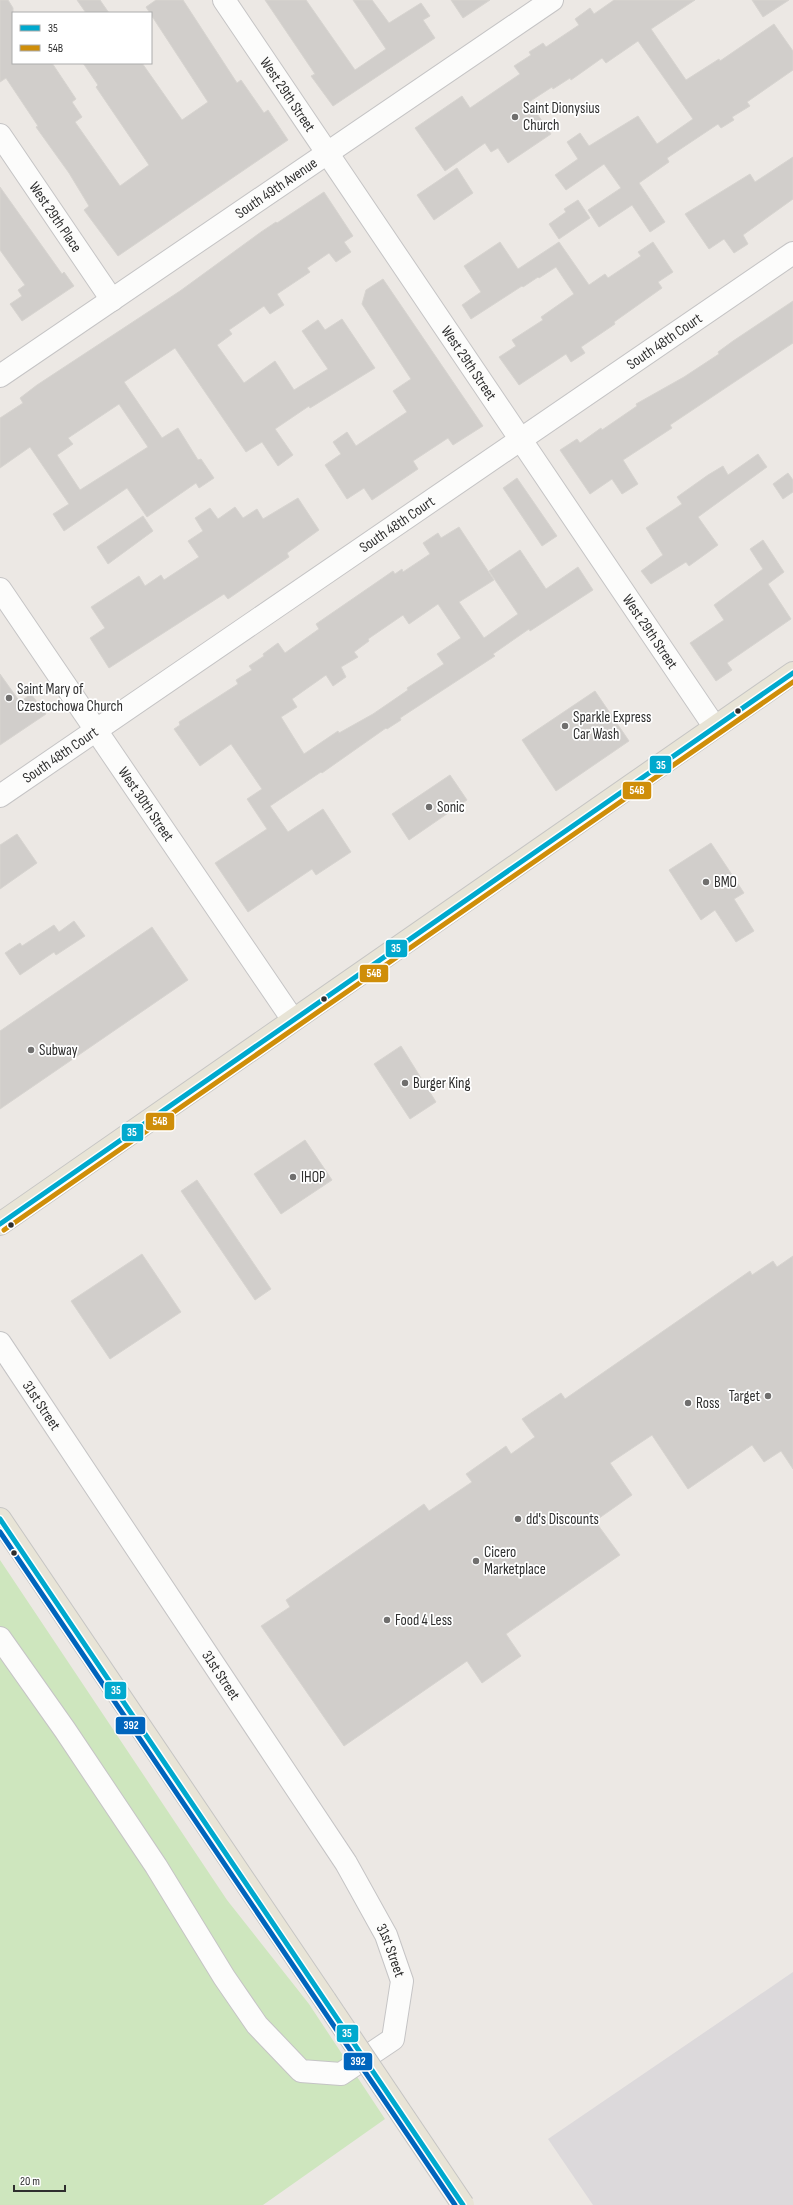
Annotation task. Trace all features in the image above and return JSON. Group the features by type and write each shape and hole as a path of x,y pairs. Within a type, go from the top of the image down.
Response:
{"main road":[{"path":"0,1224 714,726 793,673"},
{"path":"0,1519 463,2205"}],"street":[{"name":"West 29th Street","path":"224,0 714,726"},
{"name":"South 49th Avenue","path":"0,376 328,153 542,3"},
{"name":"West 29th Place","path":"0,134 112,300"},
{"name":"South 48th Court","path":"0,796 793,252"},
{"name":"West 30th Street","path":"0,589 293,1020"},
{"name":"31st Street","path":"0,1343 346,1863 386,1935 402,1981 393,2040 341,2074 302,2071 257,2025 224,1977 152,1860 65,1730 0,1638"}],"shaded area":[{"path":"793,1972 793,2205 593,2205 548,2139"}],"green space":[{"path":"0,1560 227,1900 309,2004 385,2119 263,2205 0,2205"}],"building":[{"path":"0,0 8,0 13,8 12,64 53,64 76,99 72,102 82,117 75,122 120,186 149,165 96,87 98,85 84,64 143,64 182,120 208,102 152,16 152,12 149,12 146,7 156,0 183,0 237,83 241,80 264,113 268,110 288,140 118,256 84,210 89,206 69,173 36,127 38,126 6,78 0,82"},
{"path":"77,0 100,0 108,12 85,12"},
{"path":"265,0 306,0 355,70 386,49 353,0 372,0 389,23 421,3 430,16 423,20 435,38 333,106 311,76 315,74"},
{"path":"451,0 490,0 463,18"},
{"path":"614,0 695,0 651,29 686,80 719,59 720,61 774,24 793,51 793,70 747,102 750,106 732,117 734,120 721,128 718,124 667,158 669,162 639,183 665,222 650,232 632,205 599,227 588,210 621,188 604,164 566,190 555,175 578,159 567,142 580,133 589,146 638,116 657,144 693,119 638,41 606,63 602,58 571,80 570,78 553,89 552,87 529,102 551,134 508,163 498,148 491,152 485,143 445,171 415,128 462,96 470,108 520,74 514,66 531,55 529,52 543,43 546,47 579,25 575,19 590,8 594,14"},
{"path":"752,0 789,0 763,17"},
{"path":"793,157 793,199 743,235 748,244 734,253 724,239 709,249 685,214 750,174 755,182"},
{"path":"457,168 473,193 434,220 417,195"},
{"path":"0,187 62,274 64,272 74,286 22,321 10,304 22,296 18,290 25,285 0,250"},
{"path":"324,192 353,236 344,242 351,252 336,262 329,253 307,268 310,272 277,294 284,305 270,314 264,306 229,330 232,334 217,345 244,383 275,361 294,390 328,369 302,331 318,320 325,330 342,319 375,368 310,408 309,406 275,429 293,455 278,466 262,442 246,452 175,348 124,382 162,438 178,428 198,460 201,459 214,478 199,488 196,483 147,517 127,488 64,531 53,514 69,504 30,447 0,468 0,418 23,403 20,398 37,385 180,291 261,232 276,222 277,223","holes":["119,404 148,447 80,490 57,455 73,444 68,438"]},
{"path":"578,200 590,218 559,239 549,224 566,212 564,209"},
{"path":"500,242 518,269 559,242 589,285 605,274 608,278 641,256 638,252 653,242 673,272 658,282 662,288 614,322 615,324 581,347 585,353 571,362 566,354 519,385 499,357 516,346 512,340 543,320 541,317 574,294 556,267 523,287 522,286 471,319 462,305 481,292 464,266"},
{"path":"383,279 483,426 453,445 448,438 413,461 418,469 372,500 364,488 347,499 325,465 341,454 333,442 347,432 356,446 407,412 393,391 411,379 362,304 366,290"},
{"path":"793,301 793,343 670,425 672,428 623,460 638,484 622,494 612,479 590,494 560,450 577,439 580,443 601,428 602,430 637,406 636,404 684,377 719,354 718,352 733,341"},
{"path":"758,454 767,467 698,517 718,545 689,566 686,562 651,584 641,571 663,555 646,528 682,504 677,497 708,475 723,466 728,475"},
{"path":"788,473 793,480 793,492 783,499 773,484"},
{"path":"517,478 557,536 542,546 503,488"},
{"path":"298,498 319,530 287,553 289,557 228,599 224,594 109,668 90,638 105,628 91,607 139,576 145,586 161,575 164,580 199,557 188,541 203,531 195,518 210,508 218,519 235,507 243,518 257,509 263,519"},
{"path":"143,516 153,531 108,564 97,547"},
{"path":"459,527 494,580 459,602 484,638 518,614 489,571 520,550 546,589 578,567 593,590 530,631 529,629 493,654 495,656 400,718 401,720 387,729 386,728 322,773 321,772 270,806 288,832 323,809 351,852 316,875 312,869 248,912 215,863 267,829 247,799 262,789 231,744 200,766 174,729 180,725 179,722 238,684 236,680 252,670 249,666 264,656 263,654 278,643 285,653 319,629 316,624 393,571 395,574 402,569 403,572 430,554 423,543 438,533 441,538","holes":["438,604 461,638 437,654 444,664 407,688 408,690 373,714 339,733 338,731 304,754 281,717 297,707 292,699 326,675 333,686 346,677 341,667 358,657 354,652 369,641 368,639 403,615 409,624"]},
{"path":"763,540 784,572 768,584 791,619 727,663 732,670 716,681 690,643 724,620 714,605 763,569 750,549"},
{"name":"Saint Mary of Czestochowa Church","path":"0,674 20,702 31,694 46,714 0,745"},
{"path":"595,691 629,741 556,791 522,740"},
{"name":"Sonic","path":"450,775 467,800 409,840 392,814"},
{"path":"17,834 37,863 0,889 0,845"},
{"name":"BMO","path":"711,843 744,893 734,899 754,931 736,942 715,910 701,920 669,870"},
{"path":"74,921 85,936 56,955 54,952 20,975 5,953 20,943 22,946 54,925 59,932"},
{"path":"152,927 188,980 0,1109 0,1031"},
{"name":"Burger King","path":"401,1046 436,1102 410,1119 374,1064"},
{"name":"IHOP","path":"305,1140 332,1180 281,1214 254,1174"},
{"path":"197,1180 271,1289 255,1300 181,1191"},
{"path":"142,1254 181,1312 110,1359 71,1301"},
{"name":"Cicero Marketplace","path":"793,1256 793,1469 781,1451 764,1462 752,1445 688,1489 652,1435 610,1463 632,1495 595,1521 620,1555 506,1634 521,1656 482,1683 467,1661 344,1746 261,1626 290,1607 286,1600 424,1504 429,1511 472,1482 466,1474 506,1446 511,1454 535,1437 522,1419 561,1393 565,1399 750,1271 752,1275 773,1261 777,1267"}],"transit line":[{"name":"35","path":"0,1224 793,673"},
{"name":"54B","path":"4,1230 793,682"},
{"name":"35","path":"0,1519 463,2205"},
{"name":"392","path":"0,1532 455,2205"}],"place":[{"name":"Saint Dionysius Church","path":"515,117"},
{"name":"Saint Mary of Czestochowa Church","path":"9,698"},
{"name":"Sparkle Express Car Wash","path":"565,726"},
{"name":"Sonic","path":"429,807"},
{"name":"BMO","path":"706,882"},
{"name":"Subway","path":"31,1050"},
{"name":"Burger King","path":"405,1083"},
{"name":"IHOP","path":"293,1177"},
{"name":"Target","path":"768,1396"},
{"name":"Ross","path":"688,1403"},
{"name":"dd's Discounts","path":"518,1519"},
{"name":"Cicero Marketplace","path":"476,1561"},
{"name":"Food 4 Less","path":"387,1620"}]}
